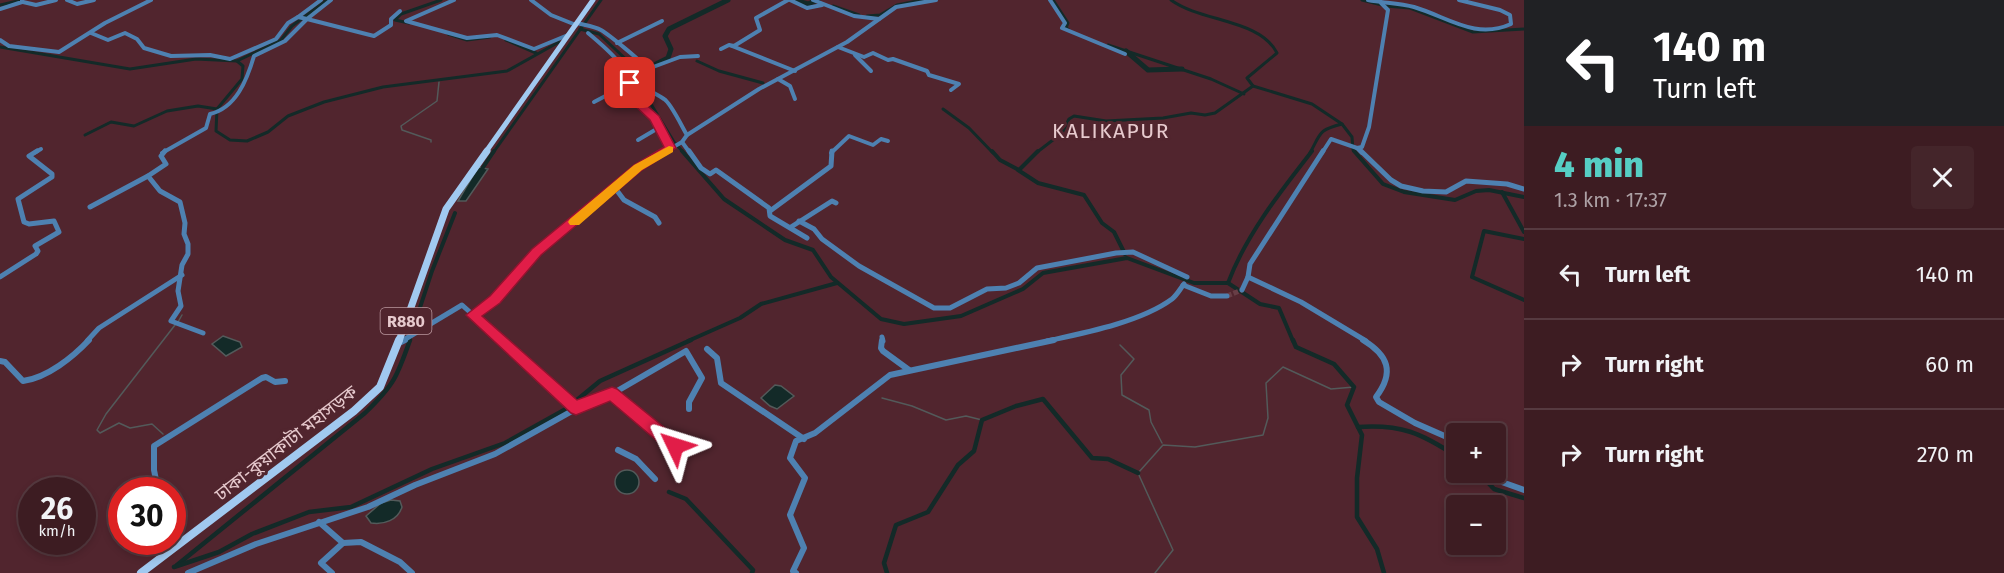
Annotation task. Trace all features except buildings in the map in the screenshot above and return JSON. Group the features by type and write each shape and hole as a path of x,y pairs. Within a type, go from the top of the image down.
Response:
{"main road":[{"name":"ঢাকা-কুয়াকাটা মহাসড়ক","path":"186,539 372,396 387,375 446,209 593,0"},
{"name":"ঢাকা-কুয়াকাটা মহাসড়ক","path":"141,573 164,555"}],"street":[{"path":"0,9 22,1 36,5 56,0"},
{"path":"67,0 77,4 94,0"},
{"path":"0,40 9,46 60,52 105,23 152,0"},
{"path":"90,207 166,164 161,156 162,153 206,128 211,113 220,112 248,81 254,56 288,39 302,18 321,0"},
{"path":"91,33 108,40 125,33 137,39 144,48 178,57 210,55 230,59 276,39 288,23 302,18 331,0"},
{"path":"454,0 406,21 467,38 497,35 534,49 568,35"},
{"path":"531,0 551,15 600,29 632,56 644,62 646,68 642,79 645,86 651,94 665,99 687,135"},
{"path":"721,49 732,46 760,30 756,18 767,13 774,6 789,0 807,8 823,5"},
{"path":"473,315 495,299 537,252 638,167 778,79 838,47 896,7 936,0"},
{"path":"1050,0 1063,18 1065,23 1062,28 1125,54"},
{"path":"1368,0 1412,7 1473,30 1494,30 1511,24 1510,15 1502,10 1459,0"},
{"path":"815,1 858,17 879,19"},
{"path":"1357,148 1362,147 1367,137 1388,10 1382,3"},
{"path":"302,18 374,36 391,25 391,19 400,11"},
{"path":"617,43 662,21"},
{"path":"588,33 617,57 637,96 636,102 655,118 670,148"},
{"path":"732,46 795,71"},
{"path":"838,47 855,55 867,57 873,53 888,60 893,59 927,71 929,75 959,84 951,90"},
{"path":"855,55 871,71"},
{"path":"644,71 680,57 698,56"},
{"path":"778,79 790,86 795,99"},
{"path":"594,102 630,83"},
{"path":"638,140 660,127"},
{"path":"770,211 831,166 831,152 849,136 873,145 880,139 888,141"},
{"path":"1242,290 1248,277 1250,264 1331,139 1357,148 1391,180 1401,186 1423,191 1446,192 1466,181 1507,184 1524,189"},
{"path":"682,141 701,168 710,174 716,170 769,208 770,216 807,238"},
{"path":"0,277 5,271 36,254 38,251 35,246 58,232 54,221 29,224 24,222 24,214 18,203 18,198 52,177 52,174 29,156 41,149"},
{"path":"148,176 160,191 180,202 185,223 184,234 188,244 188,254 182,265 178,291 181,306 178,314 171,321 203,333"},
{"path":"615,188 624,200 655,217 658,223"},
{"path":"791,227 832,201 836,203"},
{"path":"799,221 814,229 817,235 859,266 934,308 950,308 987,289 1006,288 1019,283 1037,268 1047,265 1133,252 1207,295 1222,298 1227,296"},
{"path":"0,361 5,362 23,381 31,380 57,366 81,348 99,328 182,275"},
{"path":"1248,277 1301,302 1377,348 1386,357 1386,379 1376,397 1379,402 1415,423 1446,437"},
{"path":"796,573 793,571 804,548 790,515 805,478 790,458 796,441 815,433 864,393 891,375 1093,330 1147,312 1173,298 1185,282"},
{"path":"399,343 462,305 576,409"},
{"path":"882,337 883,344 880,348 909,370"},
{"path":"707,349 717,358 721,383 804,439"},
{"path":"188,573 256,544 368,507 415,485 495,454 590,401 612,394 686,351 702,378 689,402 689,409"},
{"path":"155,477 152,449 154,446 262,378 266,377 275,382 285,381"},
{"path":"612,394 675,446"},
{"path":"618,450 636,459 655,478"},
{"path":"1505,483 1524,490"},
{"path":"320,522 343,543"},
{"path":"332,573 321,563 343,543 361,542 400,562 412,573"}],"water":[{"path":"478,167 488,169 466,201 458,201"},
{"path":"223,336 240,342 242,347 226,356 212,344"},
{"path":"775,385 781,386 794,396 777,409 761,398"},
{"path":"622,470 632,470 639,477 639,487 632,494 622,494 615,487 615,477"},
{"path":"391,500 400,501 402,507 400,512 385,522 371,523 366,516 381,503"}],"waterway":[{"path":"0,5 22,0"},
{"path":"237,61 281,40 292,26 327,0"},
{"path":"409,23 395,20 401,14 441,0"},
{"path":"580,29 601,0"},
{"path":"633,69 654,65 668,58 671,49 665,36 669,29 728,0"},
{"path":"794,0 808,4 818,0"},
{"path":"867,16 880,15 897,5 922,0"},
{"path":"1053,0 1068,23 1066,28 1068,29"},
{"path":"1171,0 1198,13 1244,27 1269,42 1277,53 1247,78 1253,86"},
{"path":"1362,0 1386,6 1410,8 1473,32 1524,29"},
{"path":"833,6 859,15"},
{"path":"493,153 580,29"},
{"path":"580,29 599,34 631,64 640,86 674,142 684,153"},
{"path":"448,34 467,40 490,37"},
{"path":"506,40 536,53"},
{"path":"217,109 216,131 230,140 247,141 268,132 288,116 324,102 383,87 507,71 559,42"},
{"path":"1108,45 1211,79 1243,93"},
{"path":"0,47 130,69 196,59 237,61"},
{"path":"1126,51 1148,70 1182,69"},
{"path":"217,109 242,79 243,66 237,61"},
{"path":"697,61 719,71 763,83"},
{"path":"431,142 431,140 402,130 401,126 437,101 439,82"},
{"path":"1243,93 1253,86"},
{"path":"1253,86 1312,104 1342,124"},
{"path":"1036,153 1062,133 1069,119 1074,116 1106,121 1163,118 1191,113 1205,115 1215,113 1243,93"},
{"path":"85,135 111,122 134,126 167,111 198,106 217,109"},
{"path":"943,109 969,128 993,153"},
{"path":"1310,153 1321,133 1328,128 1342,124"},
{"path":"1342,124 1352,137 1354,151"},
{"path":"480,172 494,151"},
{"path":"682,151 724,199 785,240 813,250 831,277 881,319 904,324 961,316 1023,289 1043,273 1127,258 1194,283 1228,283"},
{"path":"992,151 1000,160 1019,170 1036,153"},
{"path":"1228,283 1254,231 1312,151"},
{"path":"1354,151 1383,184 1404,192 1455,200 1476,191 1489,190 1502,193"},
{"path":"1018,170 1038,183 1084,195 1102,223 1114,232 1125,254"},
{"path":"1502,193 1524,197"},
{"path":"1502,193 1524,232"},
{"path":"409,341 432,271 455,213"},
{"path":"1524,239 1484,231 1472,277 1524,300"},
{"path":"688,341 740,318 761,304 837,283"},
{"path":"1228,283 1260,304 1279,308 1293,341"},
{"path":"178,322 182,315"},
{"path":"163,434 152,424 130,428 119,423 100,433 97,430 106,414 175,325"},
{"path":"177,565 365,413 394,380 410,340"},
{"path":"174,567 219,552 252,534 309,512 351,507 432,469 505,443 566,409 600,381 691,340"},
{"path":"1293,340 1296,347 1334,364 1354,387 1347,405 1358,427"},
{"path":"1120,345 1134,359 1121,375 1122,395 1149,410 1151,422 1162,443"},
{"path":"1155,573 1173,550 1138,473 1163,445 1195,447 1263,435 1268,418 1266,383 1283,367 1331,389 1354,387"},
{"path":"882,398 912,406 946,420 966,416 982,420"},
{"path":"887,573 884,563 896,525 928,512 958,465 974,451 982,420 1016,406 1043,399 1092,458 1108,459 1138,473"},
{"path":"1358,427 1362,435 1357,478 1357,517 1377,549 1384,573"},
{"path":"1358,427 1399,429 1421,436 1446,450"},
{"path":"1488,483 1494,489 1524,498"},
{"path":"669,492 686,499 753,570 752,573"}],"tunnel":[{"path":"1227,296 1242,290"}],"slow traffic":[{"path":"574,222 638,167 669,149"}],"district":[{"name":"KALIKAPUR","path":"1111,131"}],"route":[{"path":"630,83 637,96 636,102 655,118 670,148 638,167 591,209 537,252 495,299 473,315 576,409 590,401 612,394 675,446"}]}
